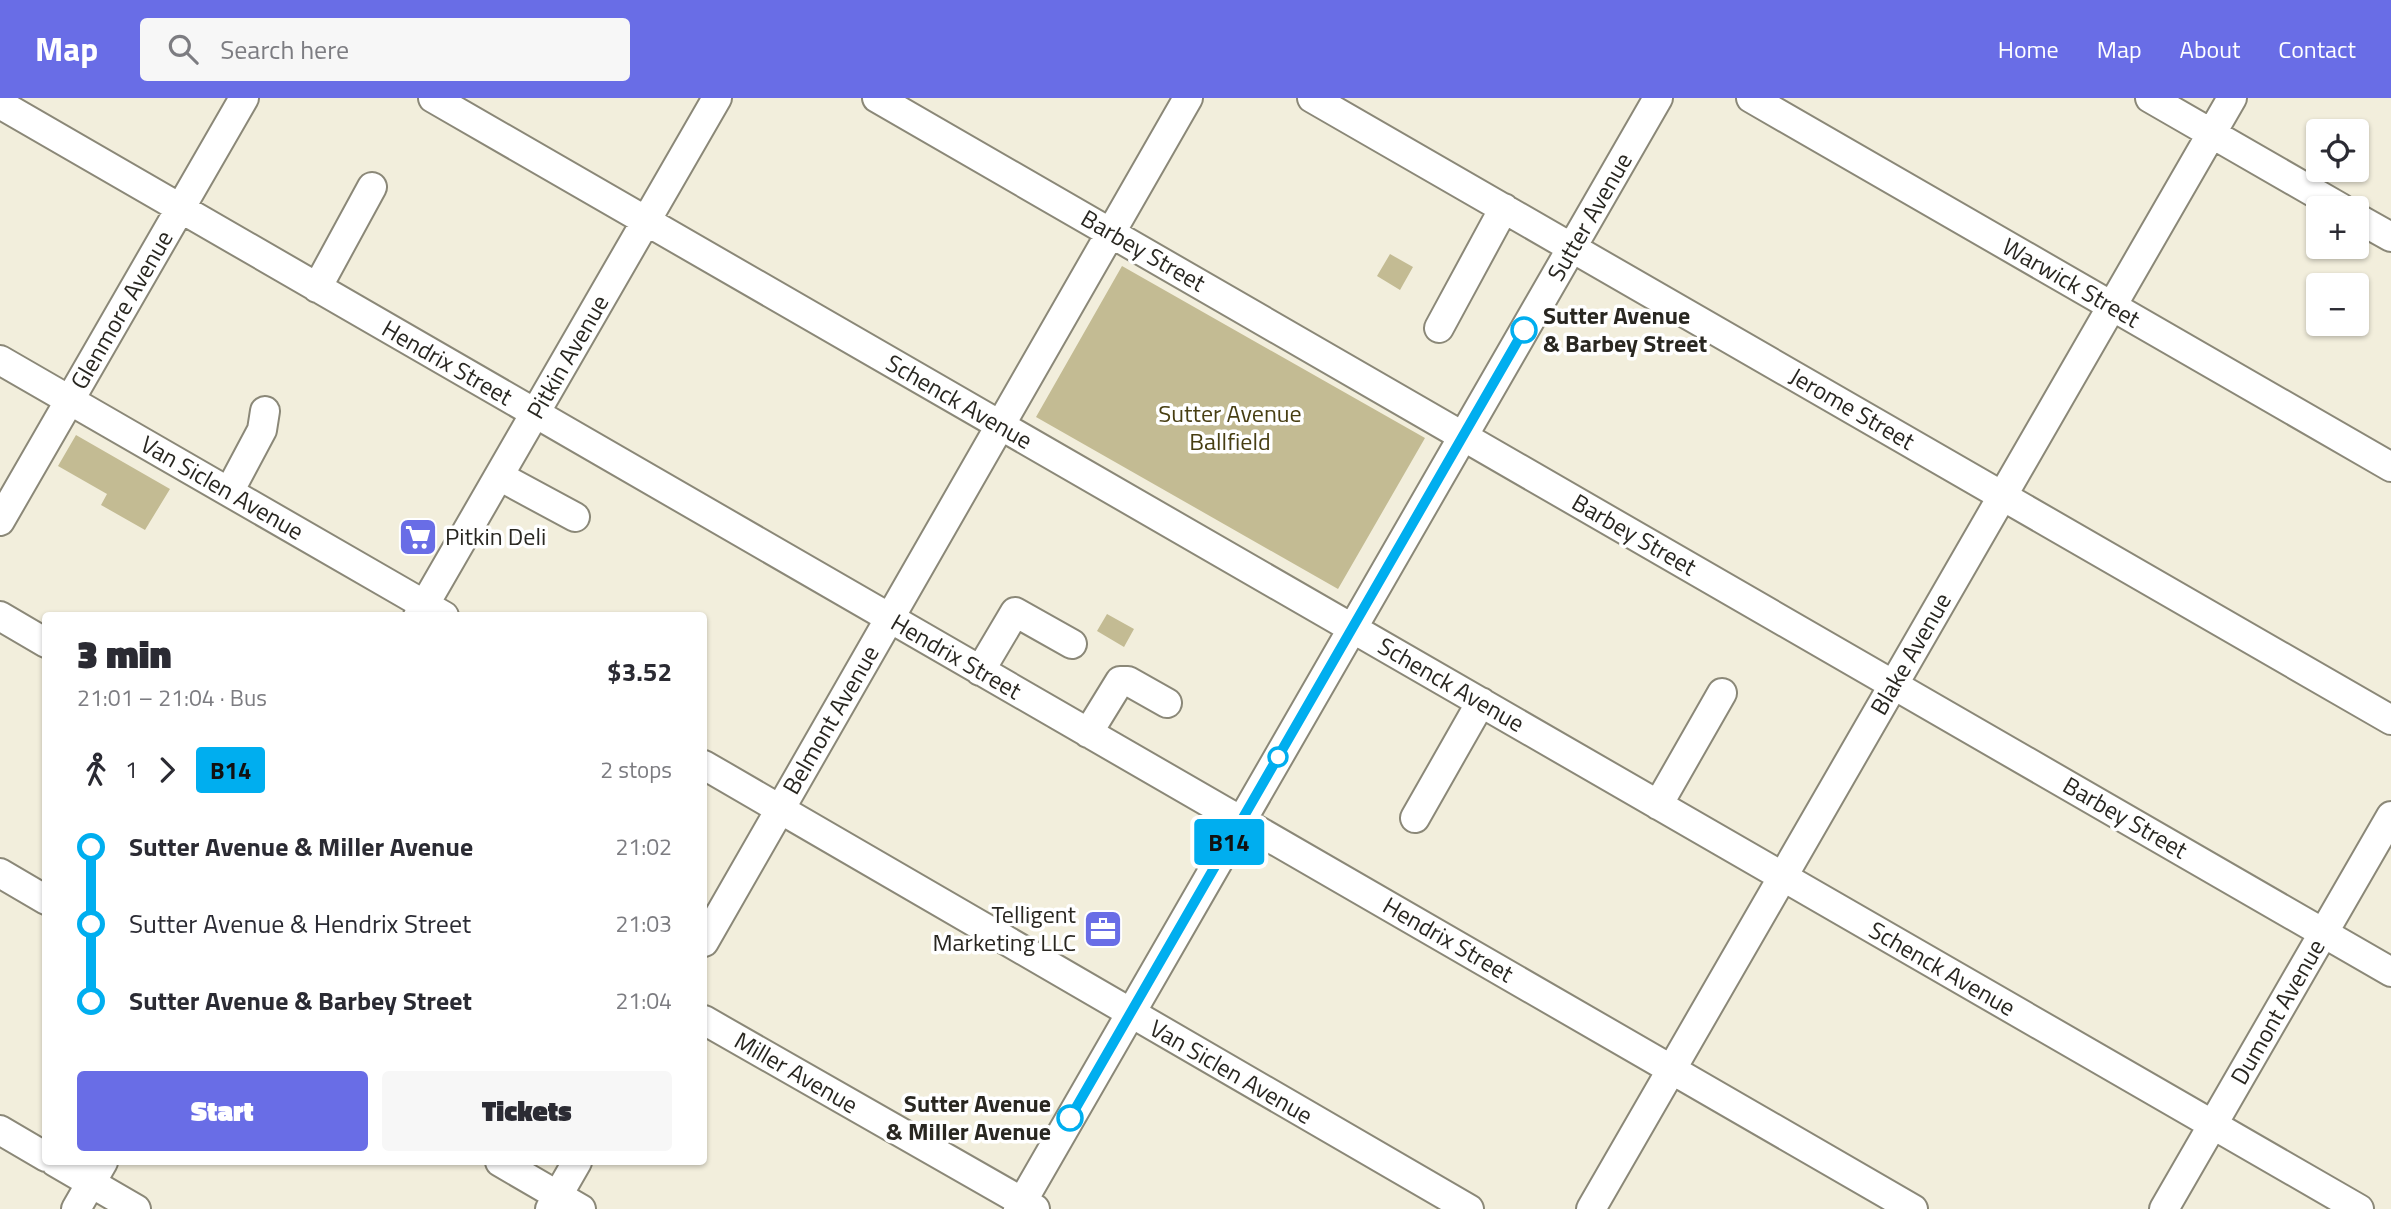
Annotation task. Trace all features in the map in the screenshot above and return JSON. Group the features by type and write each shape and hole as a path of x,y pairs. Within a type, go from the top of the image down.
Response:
{"street":[{"name":"Glenmore Avenue","path":"0,521 244,98"},
{"name":"Schenck Avenue","path":"433,98 2359,1209"},
{"name":"Pitkin Avenue","path":"429,612 499,476 717,98"},
{"name":"Barbey Street","path":"877,98 2391,972"},
{"name":"Belmont Avenue","path":"707,937 1188,98"},
{"name":"Jerome Street","path":"1312,98 2391,720"},
{"name":"Sutter Avenue","path":"1025,1207 1130,1013 1658,98"},
{"name":"Warwick Street","path":"1751,98 2391,467"},
{"path":"2150,98 2320,196"},
{"name":"Blake Avenue","path":"1591,1209 2232,98"},
{"name":"Hendrix Street","path":"0,104 1913,1209"},
{"path":"317,288 372,187"},
{"path":"1439,328 1504,208"},
{"path":"2369,225 2391,237"},
{"name":"Van Siclen Avenue","path":"0,360 229,492 429,612"},
{"path":"229,492 262,430 265,411"},
{"path":"499,476 575,517"},
{"path":"980,671 1015,612 1072,643"},
{"path":"0,617 42,641"},
{"path":"1088,733 1120,681 1128,681 1167,702"},
{"path":"1658,805 1722,693"},
{"path":"1415,818 1481,702"},
{"name":"Van Siclen Avenue","path":"707,767 1469,1209"},
{"name":"Dumont Avenue","path":"2164,1209 2391,816"},
{"path":"0,873 42,898"},
{"name":"Miller Avenue","path":"707,1022 1025,1207"},
{"path":"0,1130 42,1155"},
{"path":"68,1165 97,1172 135,1209"},
{"path":"504,1165 563,1205 576,1165"},
{"path":"76,1209 97,1172"}],"green space":[{"path":"1390,254 1413,267 1400,290 1377,276"},
{"name":"Sutter Avenue Ballfield","path":"1122,266 1425,438 1338,589 1036,417"},
{"path":"76,435 170,489 145,530 101,505 107,494 58,466"},
{"path":"1107,614 1134,629 1124,647 1097,631"}],"bus line":[{"name":"B14","path":"1070,1118 1524,330"}],"place":[{"name":"Sutter Avenue & Barbey Street","path":"1524,330"},
{"name":"Pitkin Deli","path":"418,537"},
{"name":"Telligent Marketing LLC","path":"1103,929"},
{"name":"Sutter Avenue & Miller Avenue","path":"1070,1118"}]}
